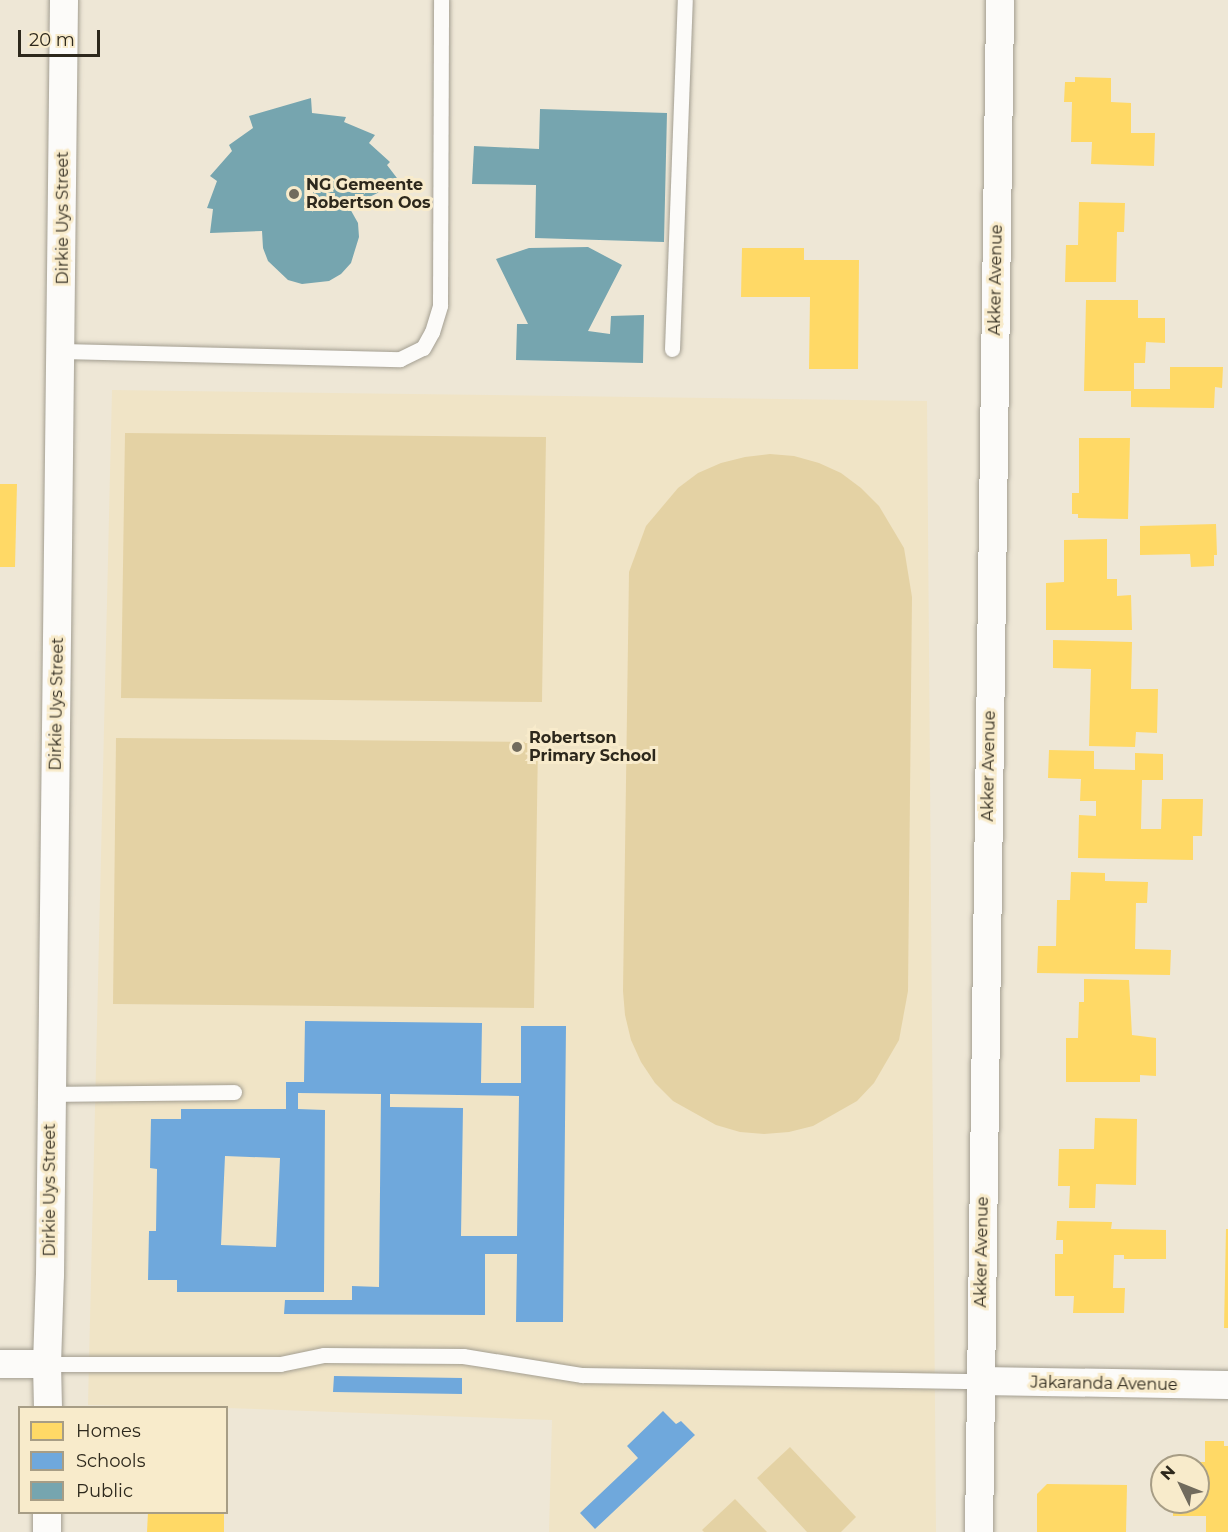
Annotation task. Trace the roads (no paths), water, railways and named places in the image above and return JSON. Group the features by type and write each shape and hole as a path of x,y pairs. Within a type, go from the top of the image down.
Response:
{"street":[{"name":"Dirkie Uys Street","path":"48,1406 62,351 64,0"},
{"name":"Akker Avenue","path":"979,1532 1000,0"},
{"path":"0,1364 47,1364"},
{"name":"Jakaranda Avenue","path":"981,1381 1228,1385"},
{"path":"47,1514 47,1532"}],"lane":[{"path":"62,351 400,359 423,348 432,332 440,305 441,0"},
{"path":"672,349 685,0"},
{"path":"51,1094 234,1092"},
{"path":"47,1364 280,1364 324,1355 463,1356 582,1375 981,1381"}],"place":[{"name":"NG Gemeente Robertson Oos","path":"294,194"},
{"name":"Robertson Primary School","path":"517,747"}]}
